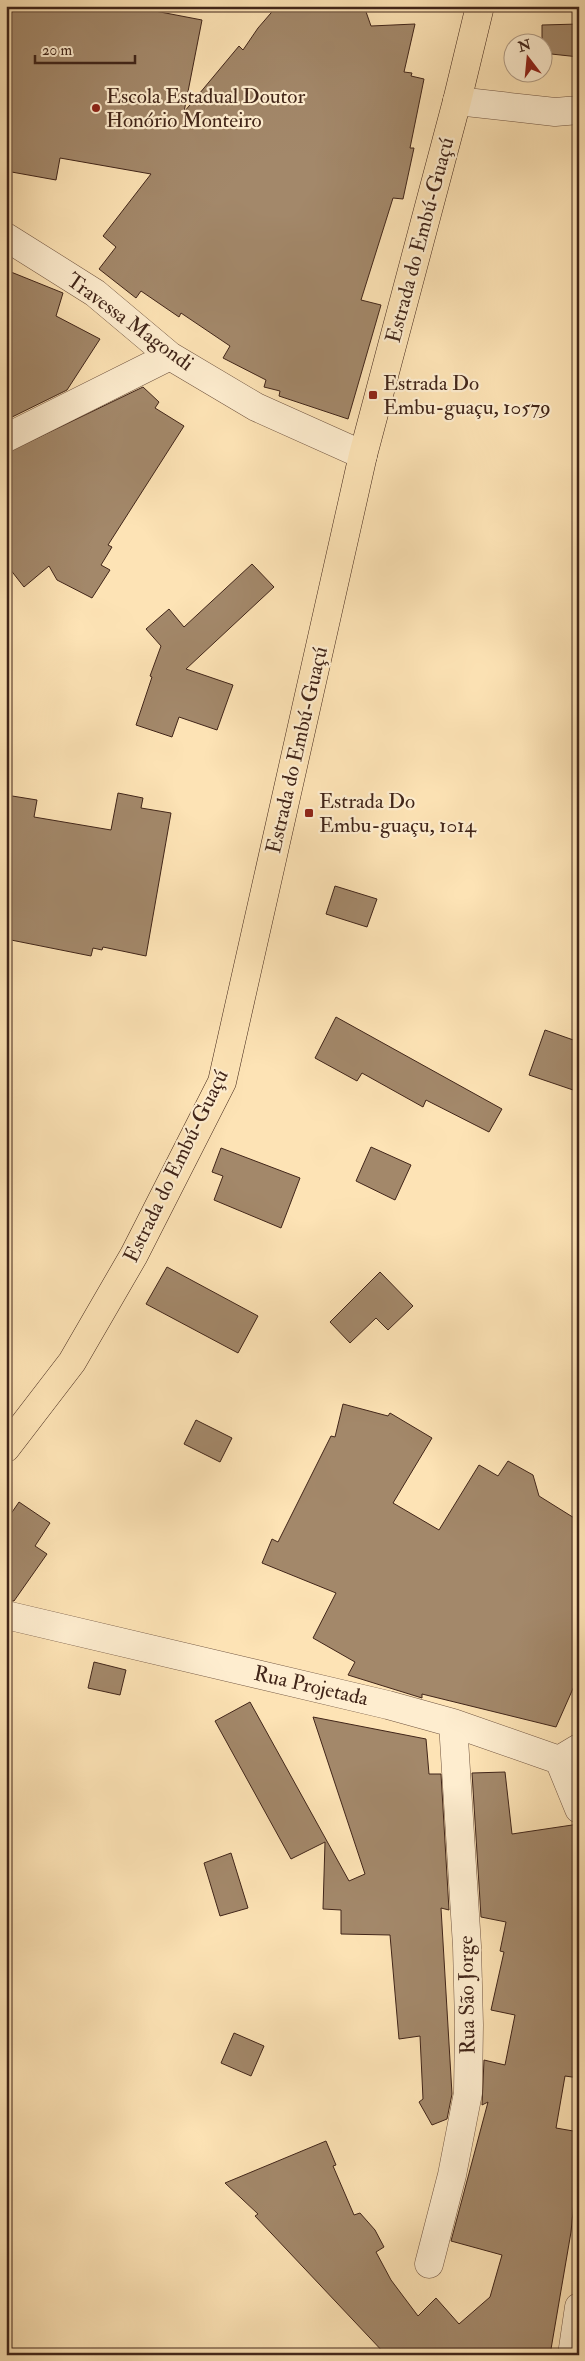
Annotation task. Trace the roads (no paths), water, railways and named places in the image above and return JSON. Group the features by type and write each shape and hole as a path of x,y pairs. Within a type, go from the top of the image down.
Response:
{"main road":[{"name":"Estrada do Embú-Guaçú","path":"6,1448 72,1362 134,1255 222,1082 363,456 457,101 480,6"}],"street":[{"path":"457,101 555,112 579,110"},
{"name":"Travessa Magondi","path":"6,237 95,293 170,356 256,407 363,456"},
{"path":"6,438 170,356"},
{"name":"Rua Projetada","path":"6,1615 388,1704 569,1754 579,1809"},
{"name":"Rua São Jorge","path":"428,2264 452,2175 468,2093 467,1946 453,1722"},
{"path":"572,2355 579,2307"}],"place":[{"name":"Escola Estadual Doutor Honório Monteiro","path":"96,108"},
{"name":"Estrada Do Embu-guaçu, 10579","path":"373,395"},
{"name":"Estrada Do Embu-guaçu, 1014","path":"309,813"}]}
